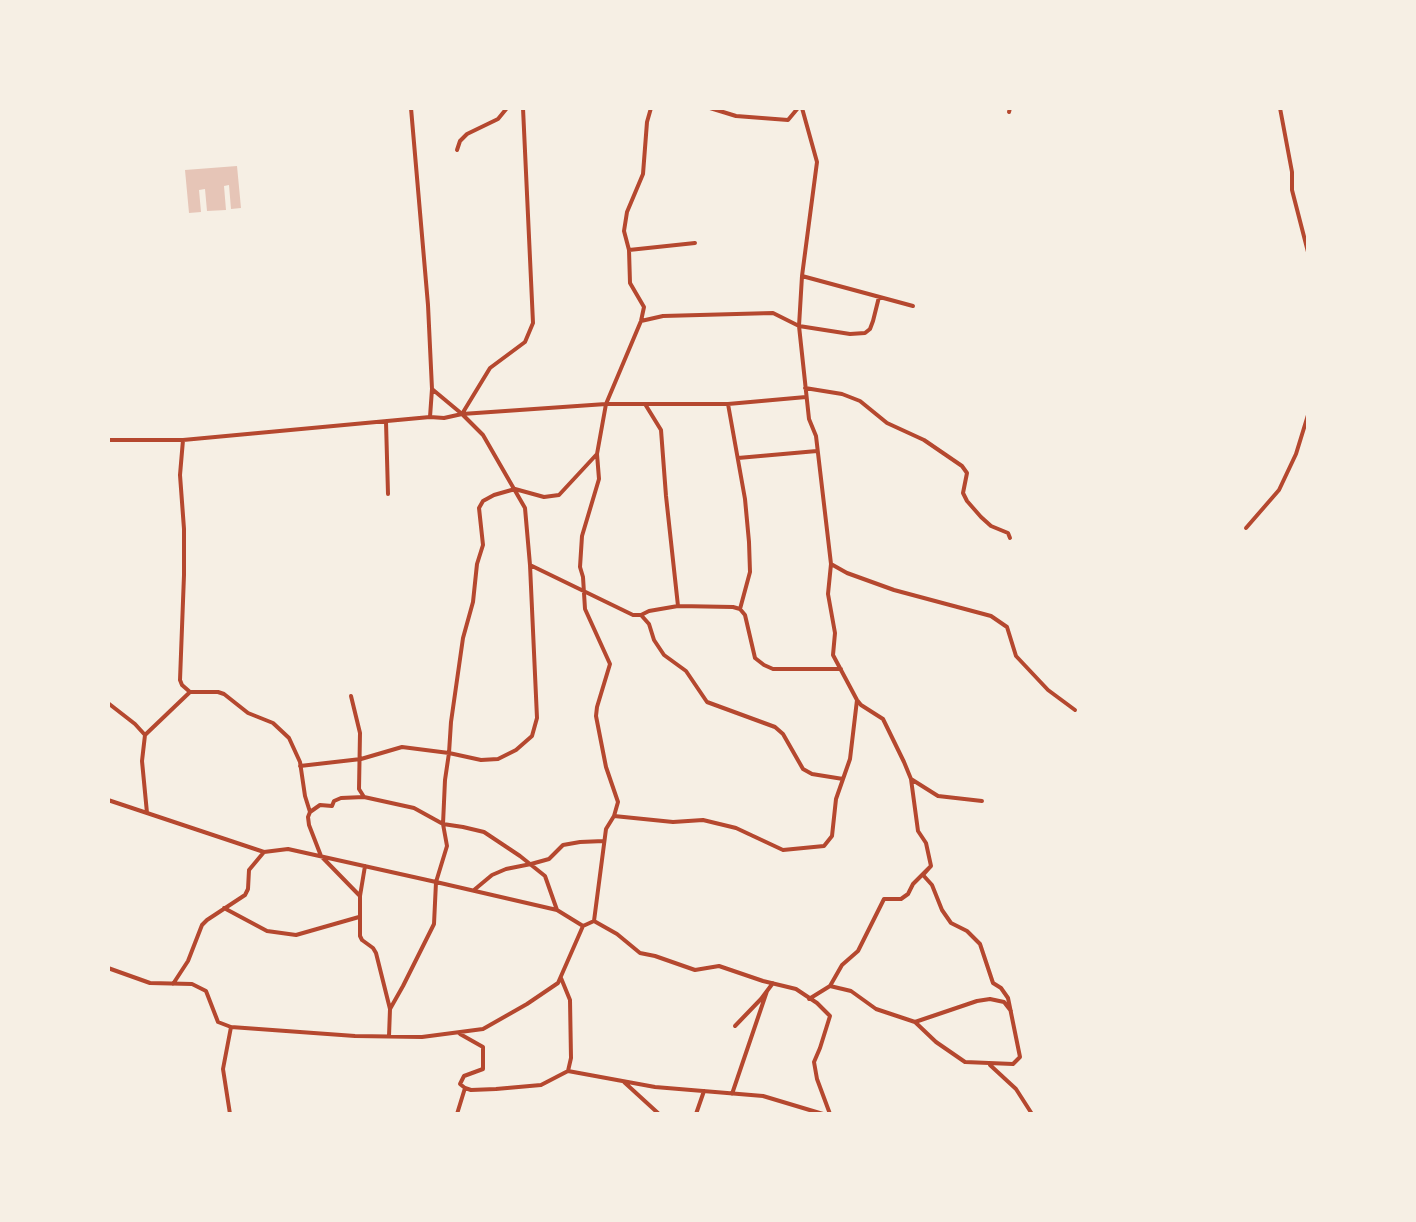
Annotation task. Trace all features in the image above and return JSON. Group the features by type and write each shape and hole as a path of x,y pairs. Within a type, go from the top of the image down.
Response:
{"street":[{"path":"411,108 428,305 432,389 430,417"},
{"path":"457,150 460,141 467,134 498,119 507,108"},
{"path":"462,414 490,368 525,342 533,323 523,108"},
{"path":"594,921 606,829 614,816 618,802 606,767 596,716 609,664 585,609 580,567 582,536 599,479 597,454 606,404 641,321 644,307 630,283 629,250 624,231 627,212 643,174 647,122 651,108"},
{"path":"710,108 736,116 788,120 798,108"},
{"path":"802,108 817,162 802,276 799,326 809,420 816,436 831,564 828,594 835,633 833,655 857,700 883,719 911,779 918,831 927,843 931,866"},
{"path":"1280,108 1292,172 1292,190 1308,252"},
{"path":"629,250 695,243"},
{"path":"802,276 913,306"},
{"path":"641,321 663,316 773,313 799,326 850,334 865,333 870,329 879,297"},
{"path":"805,388 842,394 860,401 886,423 924,440 962,466 966,473 963,493 967,501 991,526 1008,533 1010,538"},
{"path":"300,766 361,759 402,747 481,760 498,759 516,750 532,736 537,718 525,508 483,435 432,389"},
{"path":"108,440 183,440 430,417 444,418 462,414 606,404 728,404 806,397"},
{"path":"645,404 661,430 678,606"},
{"path":"728,404 746,499 750,572 740,609"},
{"path":"1246,528 1279,490 1296,454 1308,415"},
{"path":"386,422 388,494"},
{"path":"183,440 180,475 184,529 184,575 180,680 189,692 221,693 248,713 273,723 290,738 300,766 310,812"},
{"path":"738,458 817,451"},
{"path":"390,1009 434,924 436,882 447,846 443,824 451,722 463,638 473,602 477,564 483,545 480,508 483,501 494,495 515,489 544,497 560,495 597,454"},
{"path":"831,564 847,573 894,590 991,616 1007,627 1016,656 1048,690 1075,710"},
{"path":"530,565 633,615 678,606 740,609 745,615 755,658 764,664 773,669 841,669"},
{"path":"640,615 649,624 654,640 663,655 686,671 707,702 775,727 783,734 803,770 812,774 843,779"},
{"path":"147,813 142,761 145,735 189,692"},
{"path":"351,696 360,733 359,789 364,797"},
{"path":"614,816 673,822 703,820 736,828 783,850 824,846 832,836 836,799 850,759 857,700"},
{"path":"108,703 145,735"},
{"path":"911,779 938,796 982,801"},
{"path":"360,896 321,856 309,825 310,812 320,805 332,806 334,801 341,798 364,797 414,808 443,824 484,832 531,864 547,878 557,910"},
{"path":"108,800 264,852 288,849 557,910 583,926"},
{"path":"474,891 499,872 549,859 563,845 579,842 604,842"},
{"path":"173,984 188,961 202,925 247,892 249,870 264,852"},
{"path":"365,866 360,896 360,936 376,953 390,1009 388,1036"},
{"path":"810,999 830,986 842,965 858,951 884,899 901,899 908,894 913,884 931,866"},
{"path":"830,986 851,991 876,1010 915,1022 936,1042 965,1062 1013,1064 1020,1057 1008,998 1001,988 993,983 980,944 967,932 951,923 942,910 932,885 923,875 931,866"},
{"path":"224,908 267,931 296,935 359,917"},
{"path":"108,968 150,983 192,984 206,991 218,1022 231,1027 422,1037 477,1030 527,1004 558,983 583,926 594,921"},
{"path":"594,921 617,934 640,953 696,970 719,966 796,989 824,1009 830,1016 814,1062 817,1079 830,1114"},
{"path":"561,978 570,1000 571,1058 568,1071"},
{"path":"735,1026 773,983"},
{"path":"732,1094 767,991"},
{"path":"915,1022 977,1001 990,999 1004,1002 1012,1012"},
{"path":"230,1114 223,1069 231,1027"},
{"path":"456,1033 483,1047 483,1069 464,1076 460,1084 465,1088 487,1089 541,1085 568,1071 655,1087 763,1096 823,1114"},
{"path":"988,1064 1016,1089 1032,1114"},
{"path":"623,1081 659,1114"},
{"path":"457,1114 465,1088"},
{"path":"696,1114 704,1091"}],"building":[{"path":"237,166 241,208 231,209 229,185 224,186 226,210 207,211 205,189 199,190 201,212 189,213 185,170"}]}
